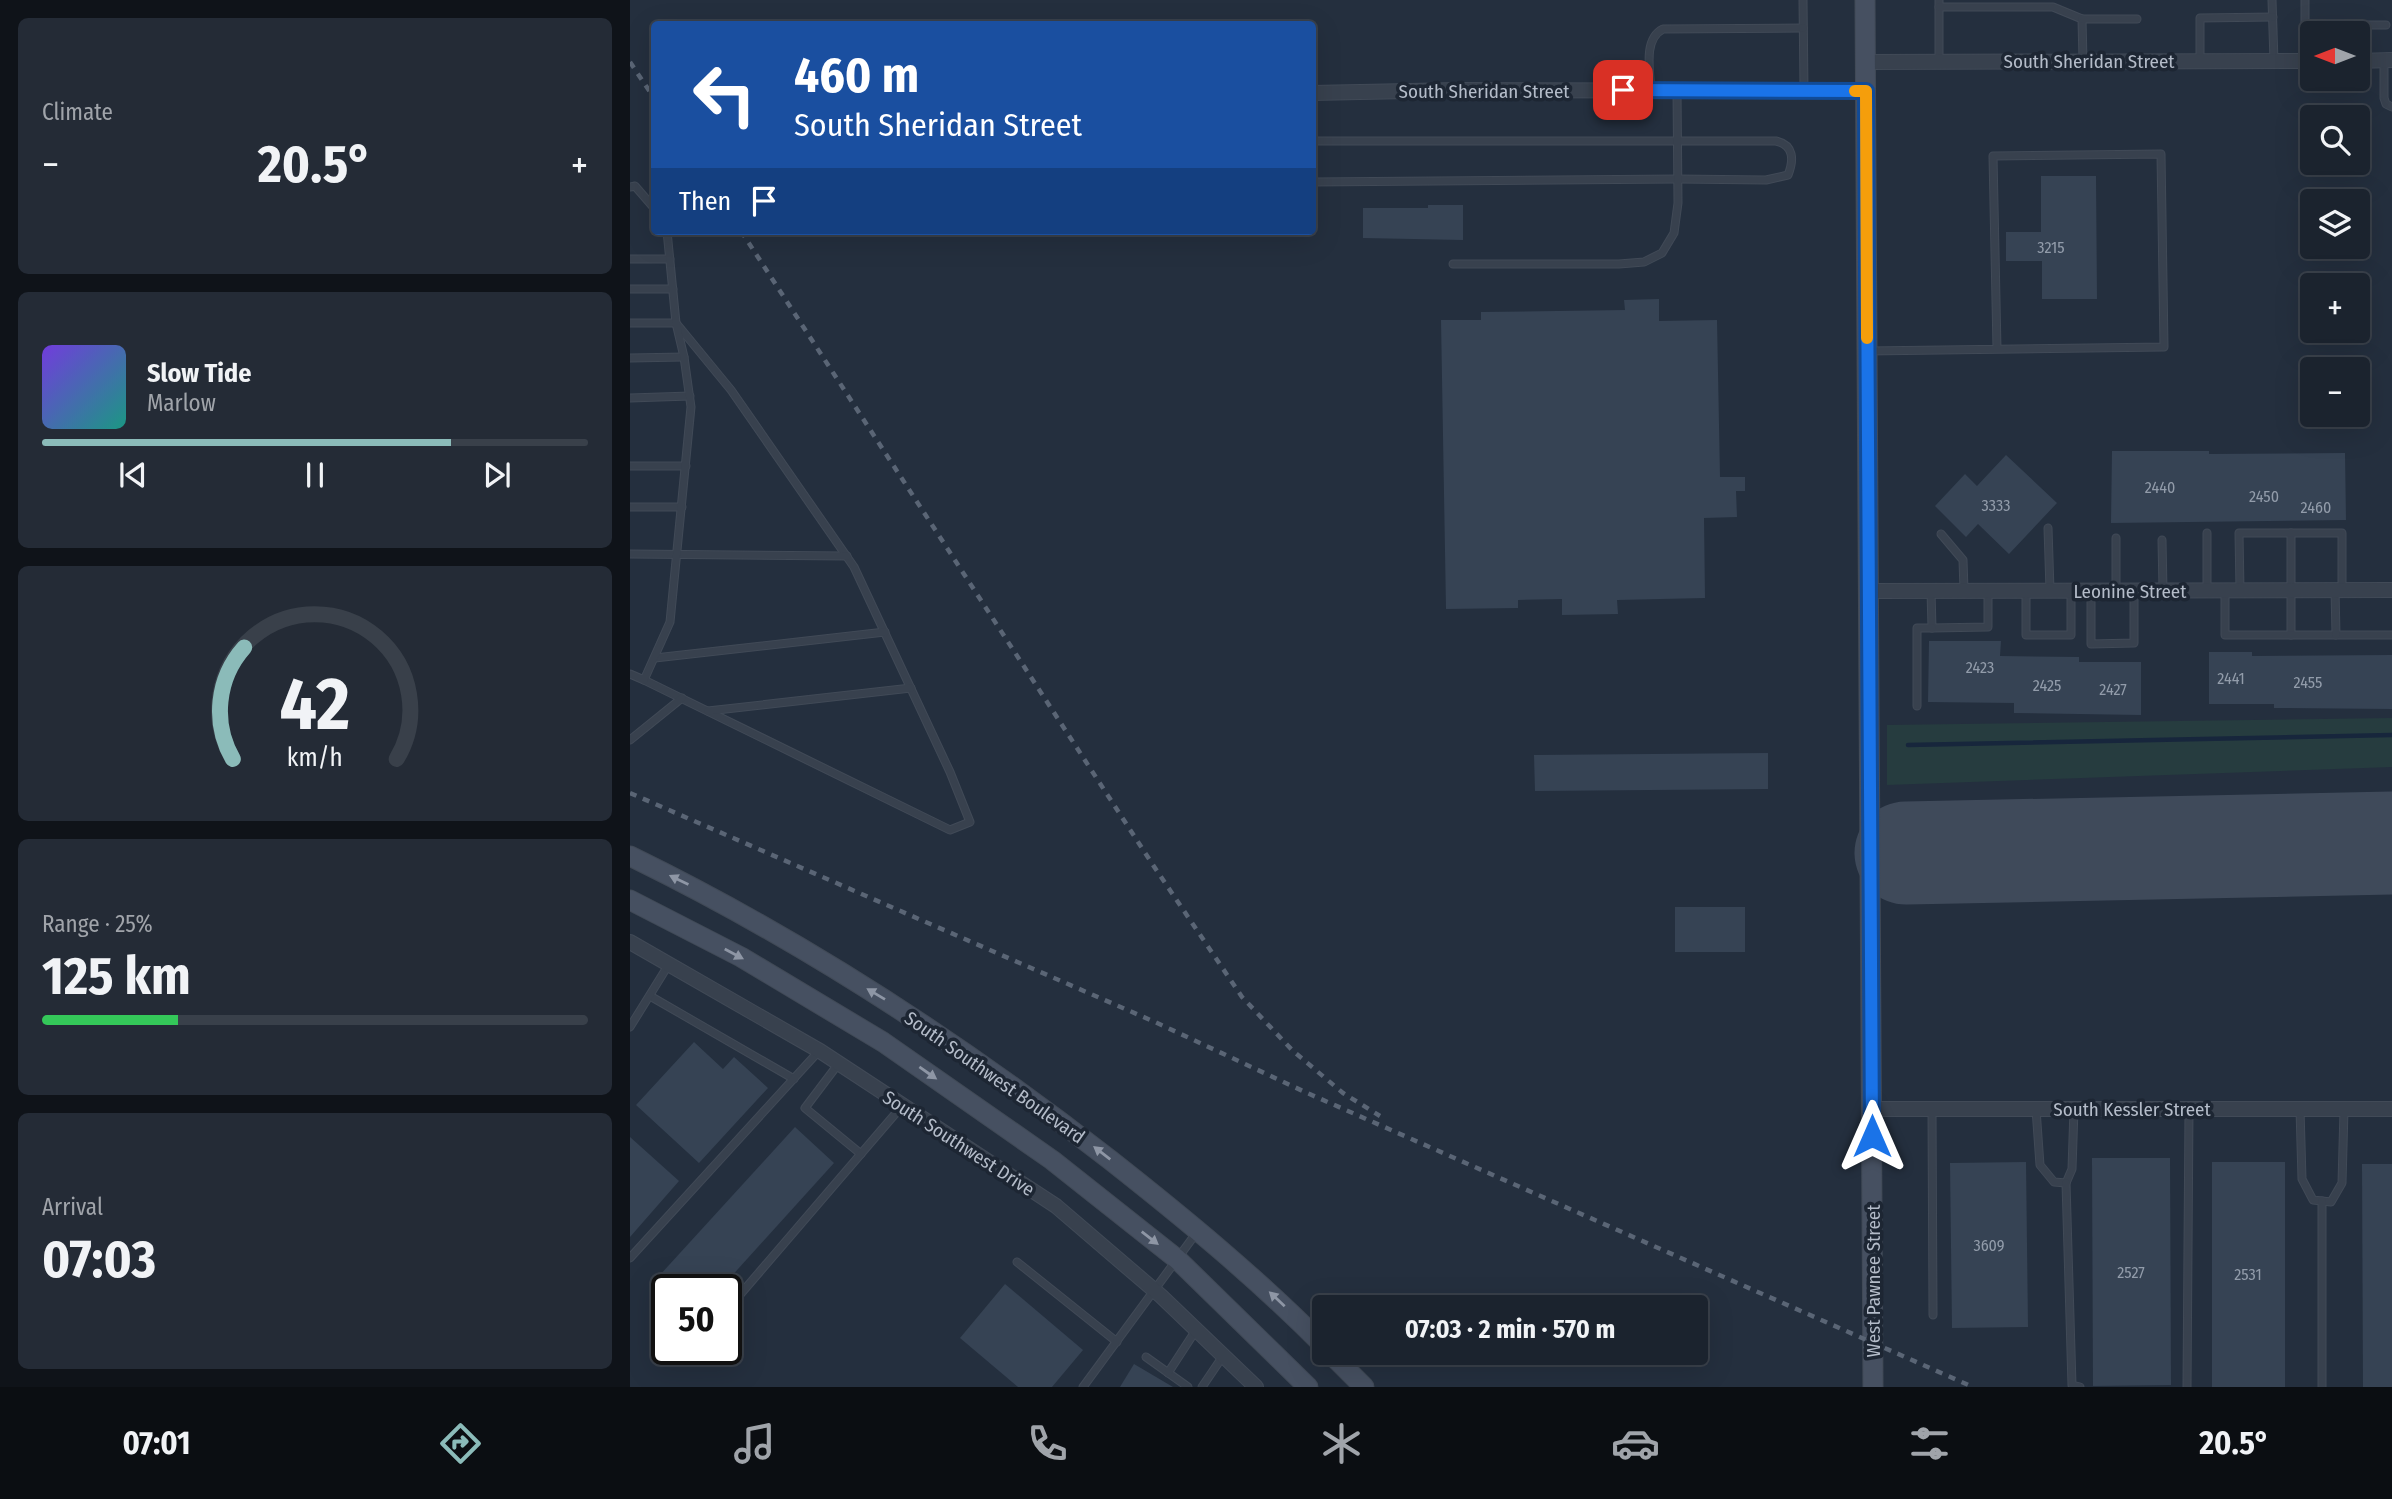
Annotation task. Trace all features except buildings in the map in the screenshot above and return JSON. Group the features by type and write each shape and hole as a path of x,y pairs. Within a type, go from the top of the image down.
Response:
{"main road":[{"name":"West Pawnee Street","path":"1865,0 1873,1387"},
{"name":"South Southwest Boulevard","path":"630,856 694,888 884,999 1031,1098 1198,1231 1275,1296 1312,1334"},
{"name":"South Southwest Boulevard","path":"630,900 741,957 883,1042 1052,1160 1177,1259 1308,1387"},
{"path":"1343,1365 1364,1387"}],"street":[{"path":"2370,61 2388,60"},
{"name":"South Sheridan Street","path":"1866,62 2300,61"},
{"name":"South Sheridan Street","path":"1316,93 1458,90 1866,91"},
{"name":"Leonine Street","path":"1868,591 2392,590"},
{"name":"South Southwest Drive","path":"630,943 820,1051 1056,1206 1154,1291 1256,1387"},
{"name":"South Kessler Street","path":"1872,1110 2392,1109"}],"lane":[{"path":"1803,0 1804,91"},
{"path":"2273,0 2274,61"},
{"path":"2305,0 2305,21"},
{"path":"1939,62 1939,4 2053,7 2082,19 2137,19"},
{"path":"2200,61 2200,18 2273,17"},
{"path":"2082,19 2083,61"},
{"path":"2370,26 2386,25"},
{"path":"1651,90 1651,42 1655,33 1663,29 1803,28"},
{"path":"2388,60 2384,98 2386,104 2392,107"},
{"path":"1453,264 1619,264 1644,262 1662,253 1674,233 1678,179 1677,91"},
{"path":"1316,141 1776,141 1786,143 1791,150 1792,164 1788,175 1766,180 1316,182"},
{"path":"1867,351 2164,347 2161,154 1993,156 1997,349"},
{"path":"630,187 635,186 651,205"},
{"path":"645,680 670,622 691,407 676,323 667,235"},
{"path":"630,259 670,259"},
{"path":"630,289 673,289"},
{"path":"630,323 676,323"},
{"path":"630,674 950,830 970,822 950,772 855,567 731,390 676,323"},
{"path":"630,358 684,357"},
{"path":"630,398 690,396"},
{"path":"630,466 686,466"},
{"path":"630,507 681,506"},
{"path":"2048,528 2050,591"},
{"path":"2207,533 2207,590"},
{"path":"2336,635 2342,533 2239,533 2225,635 2291,635 2336,635 2392,635"},
{"path":"2291,533 2291,635"},
{"path":"1941,534 1963,560 1964,591"},
{"path":"2116,538 2116,590"},
{"path":"2162,540 2163,590"},
{"path":"630,554 847,556"},
{"path":"2091,591 2091,644 2134,643 2134,590"},
{"path":"1931,591 1931,628"},
{"path":"1917,706 1917,628 1988,627 1988,591"},
{"path":"2026,591 2026,635 2071,635 2071,591"},
{"path":"655,658 885,632"},
{"path":"707,711 911,688"},
{"path":"630,740 681,698"},
{"path":"630,1027 669,964"},
{"path":"650,996 794,1079"},
{"path":"630,1258 820,1051"},
{"path":"839,1063 805,1108 861,1154"},
{"path":"742,1292 902,1106"},
{"path":"2036,1109 2040,1165 2054,1182 2066,1183"},
{"path":"2074,1109 2072,1169 2066,1183 2072,1385 2080,1387"},
{"path":"2188,1387 2189,1109"},
{"path":"2300,1109 2302,1179 2313,1200 2330,1202 2342,1183 2344,1109"},
{"path":"1931,1110 1933,1315"},
{"path":"2322,1201 2322,1387"},
{"path":"1083,1387 1198,1231"},
{"path":"1017,1262 1117,1342"},
{"path":"1168,1373 1196,1330"},
{"path":"1202,1387 1223,1356"},
{"path":"1146,1357 1188,1387"}],"green space":[{"path":"2392,718 2392,767 1887,785 1887,725"}],"waterway":[{"path":"1908,745 2392,735"}],"runway":[{"path":"1906,853 2392,843"}],"railway":[{"path":"630,62 651,94"},
{"path":"744,235 1153,865 1242,997 1293,1051 1343,1093 1380,1116"},
{"path":"630,793 1155,1022 1305,1092 1973,1387"}],"slow traffic":[{"path":"1855,91 1866,91 1867,338"}],"route":[{"path":"1623,90 1866,91 1872,1136"}]}
